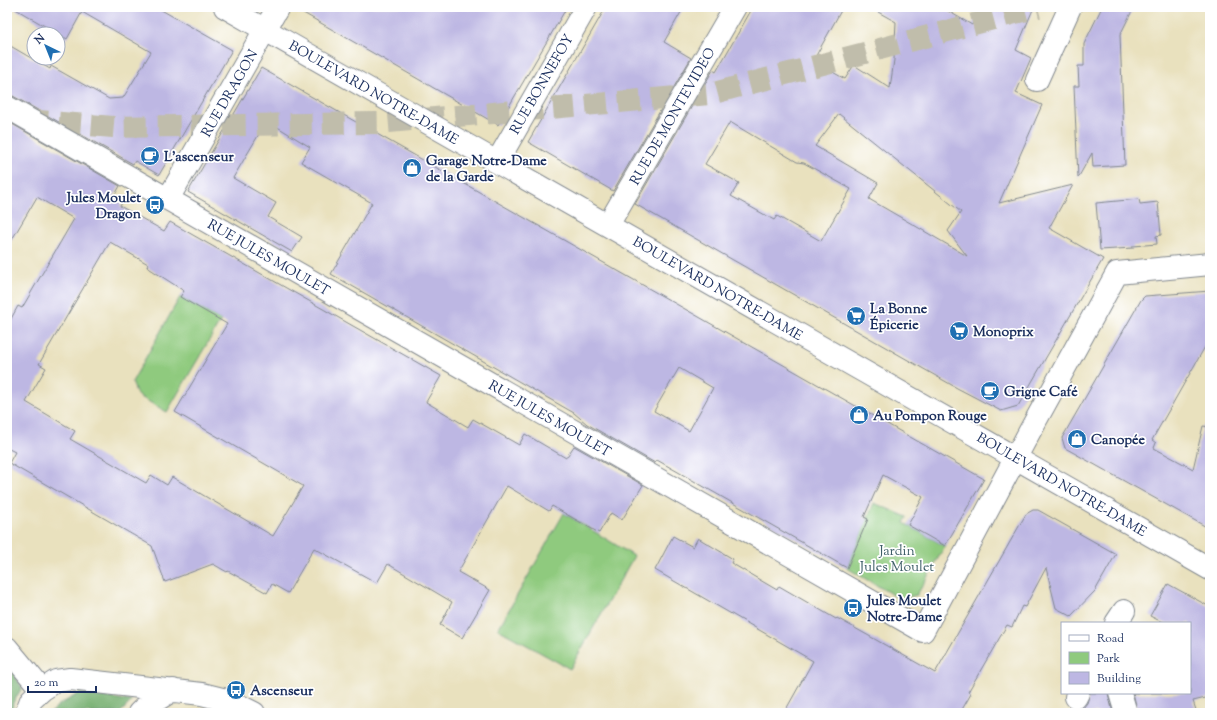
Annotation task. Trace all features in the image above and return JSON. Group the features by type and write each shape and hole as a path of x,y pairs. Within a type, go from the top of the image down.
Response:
{"street":[{"name":"BOULEVARD NOTRE-DAME","path":"225,7 1210,569"},
{"name":"RUE DRAGON","path":"168,199 278,7"},
{"name":"RUE BONNEFOY","path":"496,162 586,7"},
{"name":"RUE DE MONTEVIDEO","path":"608,225 735,7"},
{"path":"1037,80 1070,7"},
{"name":"RUE JULES MOULET","path":"7,107 923,631 1016,458"},
{"path":"1016,458 1117,272 1210,264"},
{"path":"7,648 42,690"},
{"path":"26,713 31,700 42,690 56,681 70,679 202,694 230,701 254,713"},
{"path":"140,713 144,708 173,690"},
{"path":"1120,694 1126,713"}],"green space":[{"path":"180,297 221,320 167,412 137,395 132,382"},
{"name":"Jardin Jules Moulet","path":"874,503 907,517 904,523 945,546 917,595 900,599 847,568"},
{"path":"564,513 634,556 570,669 498,629"},
{"path":"7,667 15,675 22,688 13,703 12,713 7,713"},
{"path":"80,693 132,701 120,713 51,713 57,706"}],"building":[{"path":"12,7 156,7 232,50 159,175 135,161 133,164 13,96 7,95 7,44 26,55 26,66 45,66 50,69 51,66 109,99 123,98 151,52 82,12 67,39 66,26 45,26"},
{"path":"293,7 567,7 498,125"},
{"path":"606,7 684,7 664,42 691,58 613,191 528,142"},
{"path":"753,7 843,7 813,61 845,79 854,65 890,88 894,60 896,22 869,7 941,7 972,25 980,7 1034,7 1016,50 1031,58 1016,93 1042,105 999,203 1073,185 1049,228 1103,259 1018,406 1001,411 957,388 635,204 713,70 716,72","holes":["839,114 961,212 948,231 967,256 869,199 878,183 815,146","730,122 797,162 804,163 851,189 821,241 777,216 774,220 731,196 739,183 705,164"]},
{"path":"1102,7 1134,7 1120,35 1125,165 1093,167 1092,153 1078,178 1074,86 1079,86 1078,66 1084,66 1084,44"},
{"path":"261,68 984,479 945,546 908,525 923,497 883,475 864,517 868,519 847,568 657,460 655,463 587,424 574,413 331,274 372,203 301,162 310,147 271,123 269,126 265,124 233,178 276,203 268,217 302,237 292,252 188,192","holes":["679,368 713,388 689,431 654,411"]},
{"path":"7,121 120,186 113,198 122,203 120,206 164,231 170,222 441,376 426,402 468,427 473,419 519,445 525,434 566,458 574,446 643,485 622,520 611,513 599,533 552,506 549,511 507,486 458,572 490,590 462,638 440,625 452,602 388,564 377,583 314,548 288,593 272,584 267,593 213,564 165,582 152,546 9,463 15,452 7,448 7,326 18,306 22,308 74,219 37,197 7,248","holes":["110,242 148,264 147,267 184,291 180,297 227,324 175,412 303,486 273,536 172,477 167,485 151,475 146,483 70,439 75,431 26,402 46,368 39,364"]},
{"path":"1139,199 1140,204 1158,202 1161,235 1156,236 1157,244 1133,246 1133,248 1100,250 1096,203"},
{"path":"1210,291 1210,338 1152,440 1156,443 1154,448 1193,469 1203,426 1210,427 1210,529 1065,448 1062,438 1141,300 1145,296"},
{"path":"1033,510 1038,510 1116,554 1095,591 1071,616 1056,608 1046,568 1025,607 1022,606 1012,627 1007,625 968,692 971,694 960,713 784,713 813,661 655,570 673,536 693,547 698,538 733,559 731,563 777,590 779,586 935,673 1026,514"},
{"path":"1168,584 1210,607 1210,697 1193,701 1197,713 1138,713 1133,694 1191,694 1191,622 1162,622 1150,616"},
{"path":"1090,694 1108,694 1113,713 1075,713 1077,709 1083,708 1087,703"}],"tunnel":[{"path":"26,120 114,127 378,123 710,94 1038,7"}],"place":[{"name":"L'ascenseur","path":"150,156"},
{"name":"Garage Notre-Dame de la Garde","path":"412,168"},
{"name":"Jules Moulet Dragon","path":"155,205"},
{"name":"La Bonne Épicerie","path":"856,316"},
{"name":"Monoprix","path":"959,331"},
{"name":"Grigne Café","path":"990,391"},
{"name":"Au Pompon Rouge","path":"859,415"},
{"name":"Canopée","path":"1077,439"},
{"name":"Jules Moulet Notre-Dame","path":"853,608"},
{"name":"Ascenseur","path":"236,690"}]}
